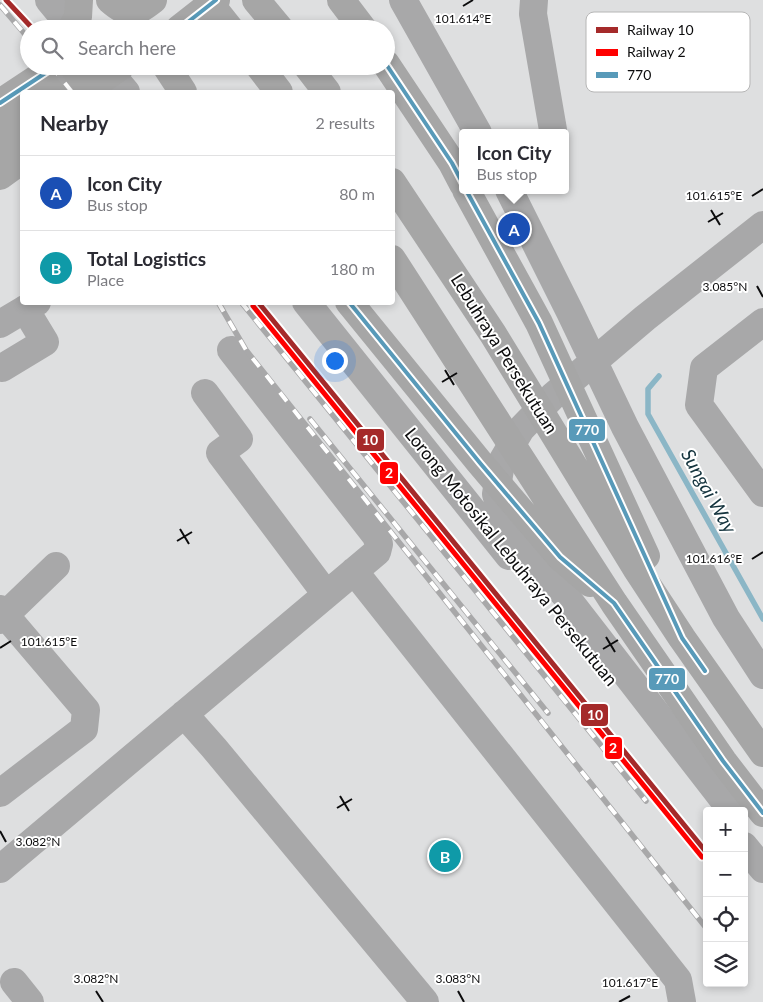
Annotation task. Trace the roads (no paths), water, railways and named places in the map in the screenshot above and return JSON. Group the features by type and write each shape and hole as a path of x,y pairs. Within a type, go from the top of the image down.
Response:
{"highway":[{"path":"110,0 119,8 141,17 167,0"},
{"path":"178,20 203,0"},
{"path":"207,0 223,20"},
{"path":"190,20 216,0"},
{"path":"256,0 273,20"},
{"path":"341,0 356,20"},
{"path":"357,0 361,20"},
{"path":"88,90 109,75"},
{"path":"115,90 131,75"},
{"path":"172,75 182,90"},
{"path":"266,75 277,90"},
{"path":"314,75 325,90"},
{"path":"393,75 459,176"},
{"path":"22,90 44,77"},
{"path":"0,103 20,91"},
{"path":"0,126 20,111"},
{"path":"0,152 20,138"},
{"path":"0,176 20,161"},
{"name":"Lebuhraya Persekutuan","path":"395,187 493,334 636,568 682,638 763,753"},
{"path":"468,194 539,323 682,638"},
{"path":"395,264 614,603 723,761 763,813"},
{"path":"351,305 480,463 560,557 614,603"}],"street":[{"path":"49,0 75,19"},
{"path":"403,0 476,129"},
{"path":"534,0 533,14 553,129"},
{"path":"112,75 124,90"},
{"path":"511,194 625,427 726,618 763,676"},
{"path":"729,807 564,594 506,528 496,494 501,463 522,429 553,396 645,318 763,225"},
{"name":"Lorong Motosikal Lebuhraya Persekutuan","path":"308,305 465,502 714,807"},
{"path":"0,324 31,306 45,342 2,368"},
{"path":"763,322 704,368 699,405 763,493"},
{"path":"539,323 568,351 590,377 625,427"},
{"path":"0,869 377,552 379,544 376,536 231,350"},
{"path":"205,393 240,439 220,453 326,594"},
{"path":"465,502 466,483 480,463"},
{"path":"0,793 84,729 86,710 2,615 56,566"},
{"path":"354,571 678,980 682,1002"},
{"path":"184,714 214,748 417,999"},
{"path":"748,831 763,850"},
{"path":"748,851 763,869"}],"waterway":[{"name":"Sungai Way","path":"659,376 648,389 648,414 763,619"}],"railway":[{"path":"0,5 20,28"},
{"path":"58,75 70,90"},
{"path":"220,305 246,350 703,924"},
{"path":"243,305 646,801"},
{"path":"310,419 548,713"}],"rail line":[{"name":"10","path":"6,0 25,20"},
{"name":"10","path":"260,305 706,852"},
{"name":"2","path":"253,306 702,857"}],"place":[{"name":"Icon City","path":"514,229"},
{"name":"Total Logistics","path":"445,856"}]}
